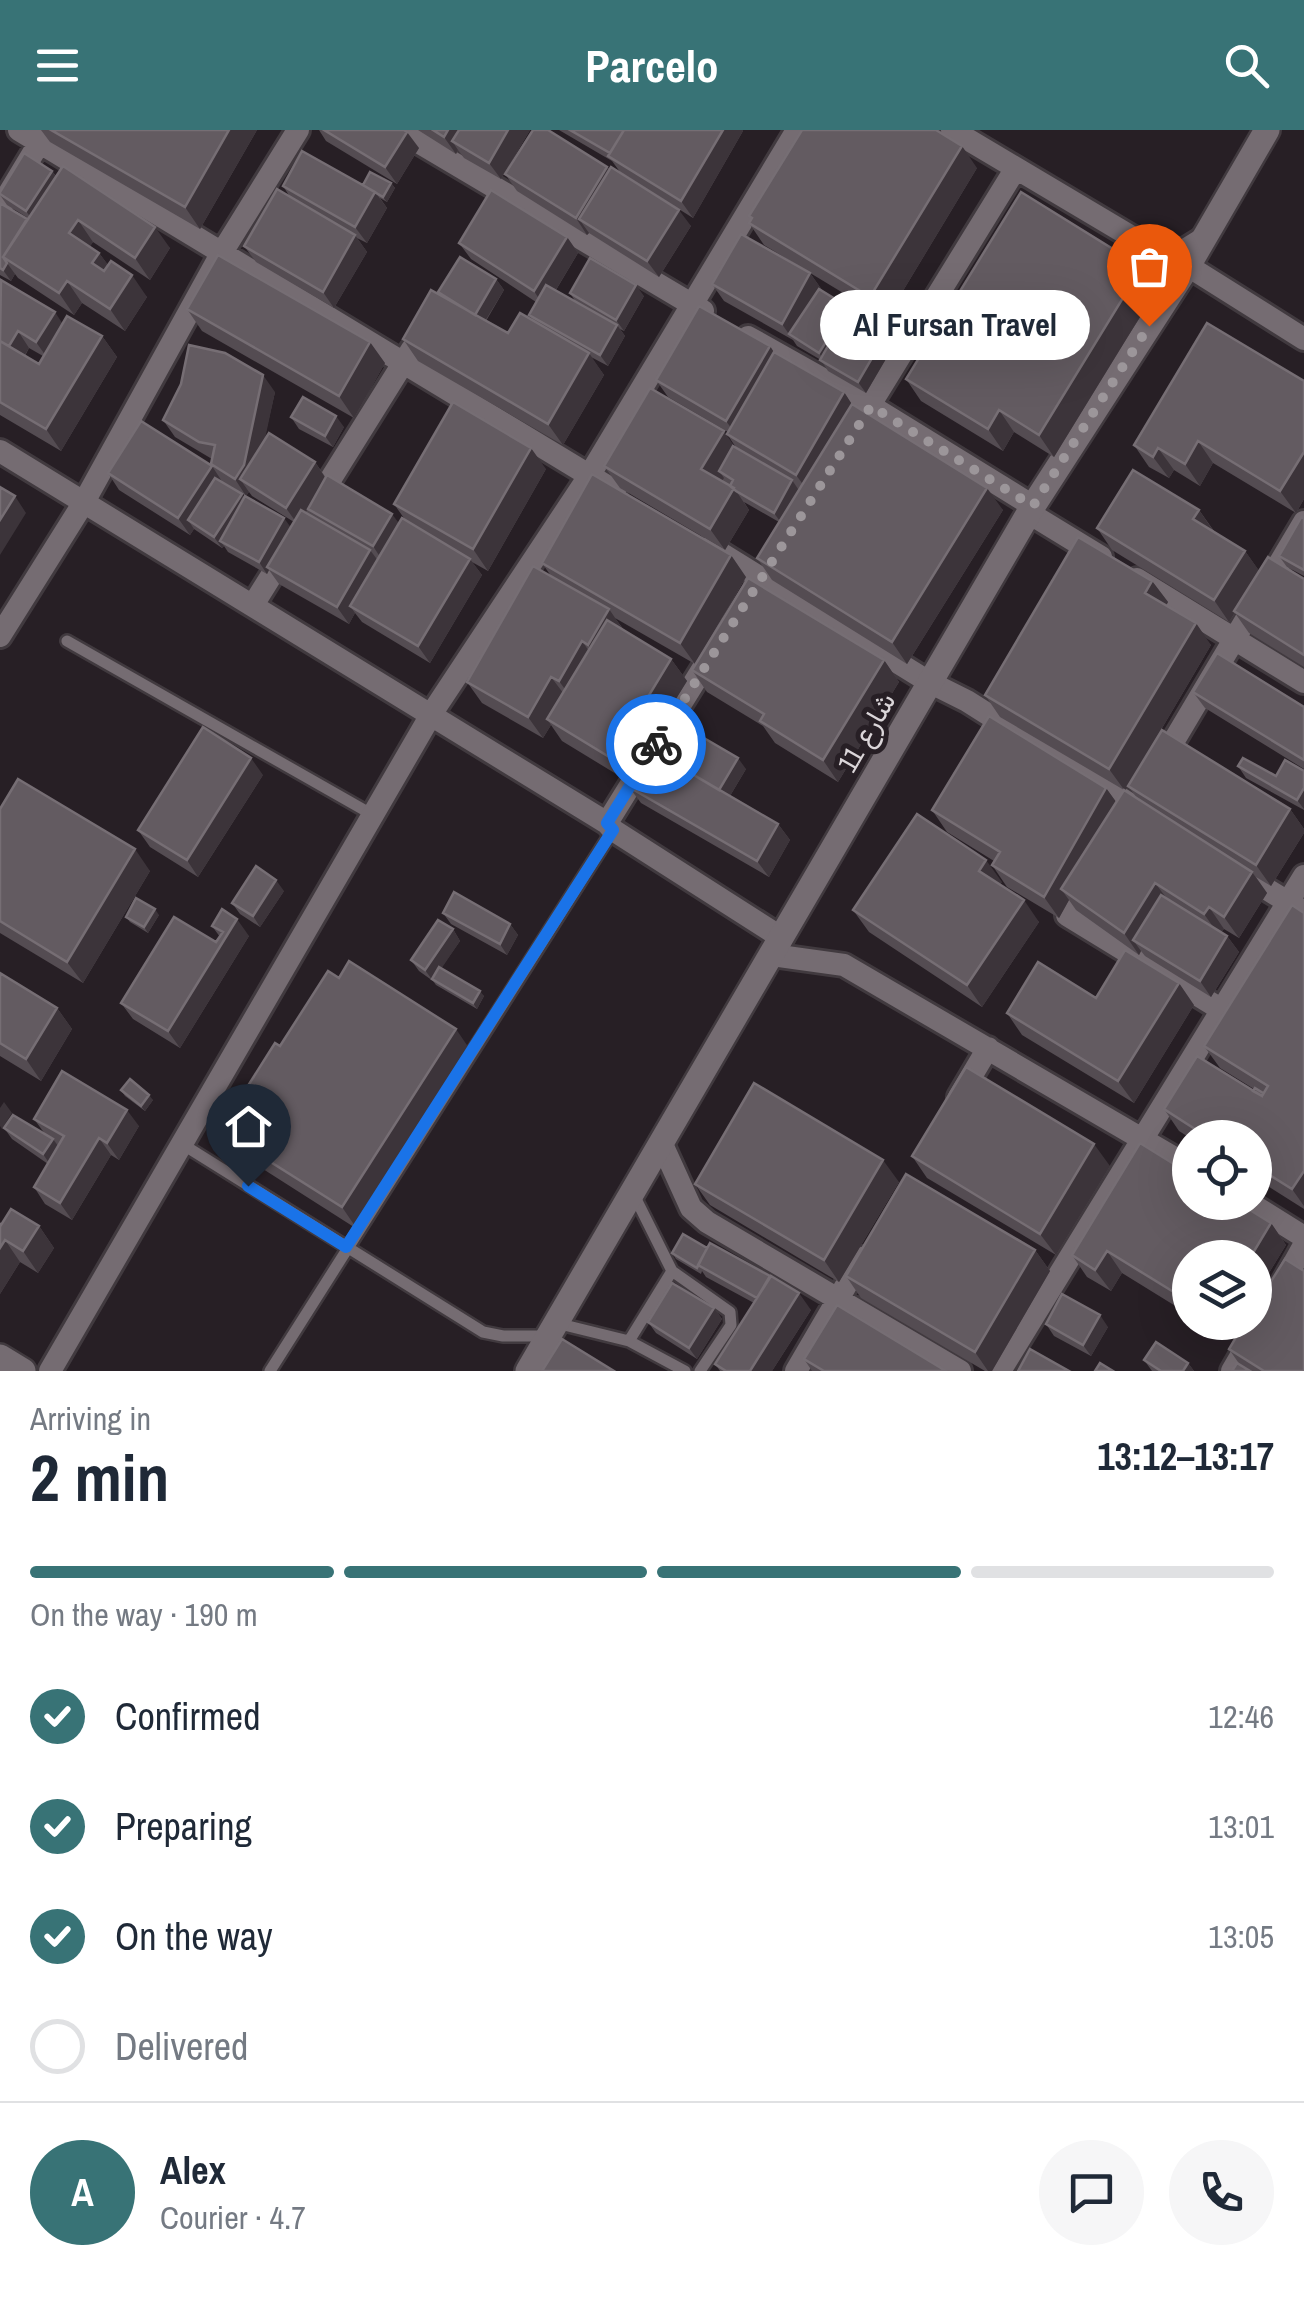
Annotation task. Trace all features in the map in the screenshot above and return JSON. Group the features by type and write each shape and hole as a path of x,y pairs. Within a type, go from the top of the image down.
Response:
{"street":[{"path":"0,636 84,502 221,254 298,130"},
{"path":"398,130 693,306 871,406 1304,682"},
{"path":"50,1371 432,713 588,476 797,130"},
{"path":"952,130 1157,252 1178,254 1204,238"},
{"name":"شارع 11","path":"528,1371 550,1340 632,1191 1031,510 1188,266 1268,130"},
{"path":"0,208 36,134 221,254 640,506"},
{"path":"841,452 1016,168"},
{"path":"1188,266 1304,340"},
{"path":"253,605 424,328"},
{"path":"0,451 432,713 610,826 777,947 844,965 1172,1157"},
{"path":"1130,814 1304,522"},
{"path":"692,536 929,682 967,701 1130,814 1165,826"},
{"path":"610,826 730,625"},
{"path":"1226,864 1296,908"},
{"path":"1096,868 1067,915 1222,1010"},
{"path":"1000,1371 1222,1010 1296,908 1304,876"},
{"path":"948,1115 988,1048"},
{"path":"661,1142 691,1208 707,1222 960,1371"},
{"path":"1272,1217 1304,1236"},
{"path":"796,1371 878,1232"},
{"path":"1232,1371 1304,1246"},
{"path":"0,1357 23,1371"}],"lane":[{"path":"67,641 373,816"},
{"path":"270,1371 610,826"},
{"path":"182,1144 483,1332 550,1340 629,1341 685,1371"},
{"path":"632,1191 672,1271 730,1312 731,1325 700,1371"},
{"path":"629,1341 672,1271"}],"building":[{"path":"51,130 229,130 185,207"},
{"path":"324,130 404,130 407,132 385,167"},
{"path":"459,130 508,130 489,163 452,141"},
{"path":"533,130 548,130 607,167 576,218 505,174"},
{"path":"570,130 624,130 610,153"},
{"path":"624,130 723,130 681,201 608,156"},
{"path":"802,130 936,130 962,146 870,297 749,223 749,216"},
{"path":"302,151 375,192 355,227 283,186"},
{"path":"24,153 52,171 26,211 0,194"},
{"path":"63,166 155,227 135,258 78,220 69,233 99,253 92,263 104,271 111,261 132,275 110,309 67,281 59,293 3,257"},
{"path":"611,167 679,210 647,261 579,219"},
{"path":"370,172 391,183 383,197 363,185"},
{"path":"277,189 355,235 323,292 244,246"},
{"path":"491,190 567,237 534,291 459,243"},
{"path":"1021,192 1142,267 1039,435 999,410 988,429 906,379"},
{"path":"0,203 27,219 3,257 7,263 3,270 0,268"},
{"path":"741,234 810,273 782,324 712,284"},
{"path":"218,255 370,342 339,396 187,309"},
{"path":"460,257 496,279 475,315 438,292"},
{"path":"590,258 636,285 616,320 570,293"},
{"path":"1,280 55,312 36,342 18,331 9,346 0,341"},
{"path":"546,285 617,325 600,355 529,315"},
{"path":"819,289 848,307 819,353 789,334"},
{"path":"431,290 508,333 520,313 589,353 548,424 403,339"},
{"path":"699,306 770,346 726,421 656,380"},
{"path":"851,306 889,329 858,382 820,360"},
{"path":"67,316 102,336 46,429 0,402 0,341 39,364"},
{"path":"1207,323 1304,381 1304,452 1280,491 1198,441 1185,464 1158,448 1153,457 1134,445"},
{"path":"189,345 225,353 263,375 244,465 235,479 211,464 215,445 199,442 163,420 181,384"},
{"path":"774,352 844,392 796,475 727,434"},
{"path":"650,388 724,431 701,469 734,488 710,529 604,466"},
{"path":"303,397 336,416 325,436 291,417"},
{"path":"453,402 531,448 473,549 394,504"},
{"path":"852,404 987,488 892,642 757,558"},
{"path":"141,421 212,466 178,518 108,473"},
{"path":"269,433 315,462 286,508 240,479"},
{"path":"733,446 792,480 774,513 736,491 730,486 733,480 719,471"},
{"path":"1133,470 1199,510 1193,519 1245,551 1214,600 1097,528"},
{"path":"592,474 731,555 680,643 542,563"},
{"path":"327,475 392,514 373,546 308,509"},
{"path":"215,478 242,494 214,537 188,520"},
{"path":"0,487 15,496 0,520"},
{"path":"245,496 284,518 259,562 220,541"},
{"path":"301,510 370,550 337,607 267,567"},
{"path":"402,518 470,559 418,646 350,606"},
{"path":"1304,518 1304,570 1279,556"},
{"path":"1078,537 1152,581 1145,593 1196,623 1109,769 985,695"},
{"path":"1268,557 1304,579 1304,655 1234,611"},
{"path":"533,566 609,609 588,645 582,641 559,681 551,677 528,717 467,682"},
{"path":"748,578 884,660 823,760 760,721 764,714 692,670"},
{"path":"607,620 671,659 611,758 547,719"},
{"path":"1217,653 1304,707 1304,760 1193,692"},
{"path":"989,716 1106,788 1044,897 992,865 1000,852 932,810"},
{"path":"673,720 738,758 719,790 655,752"},
{"path":"203,727 251,758 187,860 138,830"},
{"path":"1162,730 1290,809 1256,865 1128,786"},
{"path":"651,750 778,824 757,861 629,787"},
{"path":"1243,758 1276,776 1285,760 1304,771 1304,788 1297,800 1238,766"},
{"path":"18,779 135,849 67,962 0,921 0,809"},
{"path":"1124,790 1252,872 1224,917 1209,907 1204,914 1155,883 1124,933 1061,889"},
{"path":"917,814 986,860 979,871 1024,900 967,985 853,910"},
{"path":"256,866 276,880 253,916 232,903"},
{"path":"454,892 510,924 500,944 443,913"},
{"path":"1161,895 1227,936 1200,981 1133,940"},
{"path":"136,898 155,909 144,927 126,917"},
{"path":"1292,905 1304,913 1304,1171 1292,1189 1272,1177 1272,1120 1181,1120 1164,1109 1197,1056 1262,1096 1268,1086 1204,1046"},
{"path":"222,909 237,919 168,1031 121,1003 174,917 216,942 223,932 212,926"},
{"path":"438,920 453,929 425,970 411,960"},
{"path":"1125,950 1179,983 1118,1081 1007,1013 1038,962 1096,998"},
{"path":"349,961 456,1029 342,1207 220,1130 275,1043 280,1046 328,971 339,978"},
{"path":"439,967 480,991 473,1003 432,979"},
{"path":"0,973 57,1008 26,1059 0,1043"},
{"path":"966,1067 1094,1144 1040,1234 912,1156"},
{"path":"62,1071 127,1110 107,1143 99,1138 60,1203 34,1187 64,1136 34,1119"},
{"path":"130,1079 149,1095 141,1106 121,1090"},
{"path":"754,1083 883,1160 824,1260 695,1184"},
{"path":"13,1115 53,1139 43,1154 4,1128"},
{"path":"1140,1143 1172,1163 1172,1220 1271,1223 1261,1240 1172,1240 1172,1291 1107,1251 1095,1270 1072,1255"},
{"path":"906,1174 1035,1250 975,1352 846,1276"},
{"path":"11,1209 39,1226 23,1251 5,1240 0,1248 0,1224"},
{"path":"683,1234 707,1248 697,1268 672,1253"},
{"path":"710,1243 770,1276 757,1298 698,1265"},
{"path":"1285,1259 1304,1271 1304,1371 1264,1371 1229,1349 1234,1340 1272,1340 1272,1280"},
{"path":"771,1276 799,1293 750,1371 726,1371 715,1364"},
{"path":"672,1283 714,1308 689,1348 648,1322"},
{"path":"1062,1294 1100,1315 1083,1345 1046,1324"},
{"path":"837,1305 946,1371 824,1371 804,1359"},
{"path":"562,1339 614,1371 542,1371"},
{"path":"1156,1342 1188,1363 1183,1371 1161,1371 1144,1360"},
{"path":"1030,1349 1069,1371 1018,1371"},
{"path":"1100,1363 1113,1371 1095,1371"},
{"path":"1237,1363 1250,1371 1232,1371"}],"way so far":[{"path":"656,744 871,406 1033,506 1149,326"}],"place":[{"name":"Al Fursan Travel","path":"1149,326"}],"route":[{"path":"248,1186 346,1247 613,830 607,823 656,744"}]}
